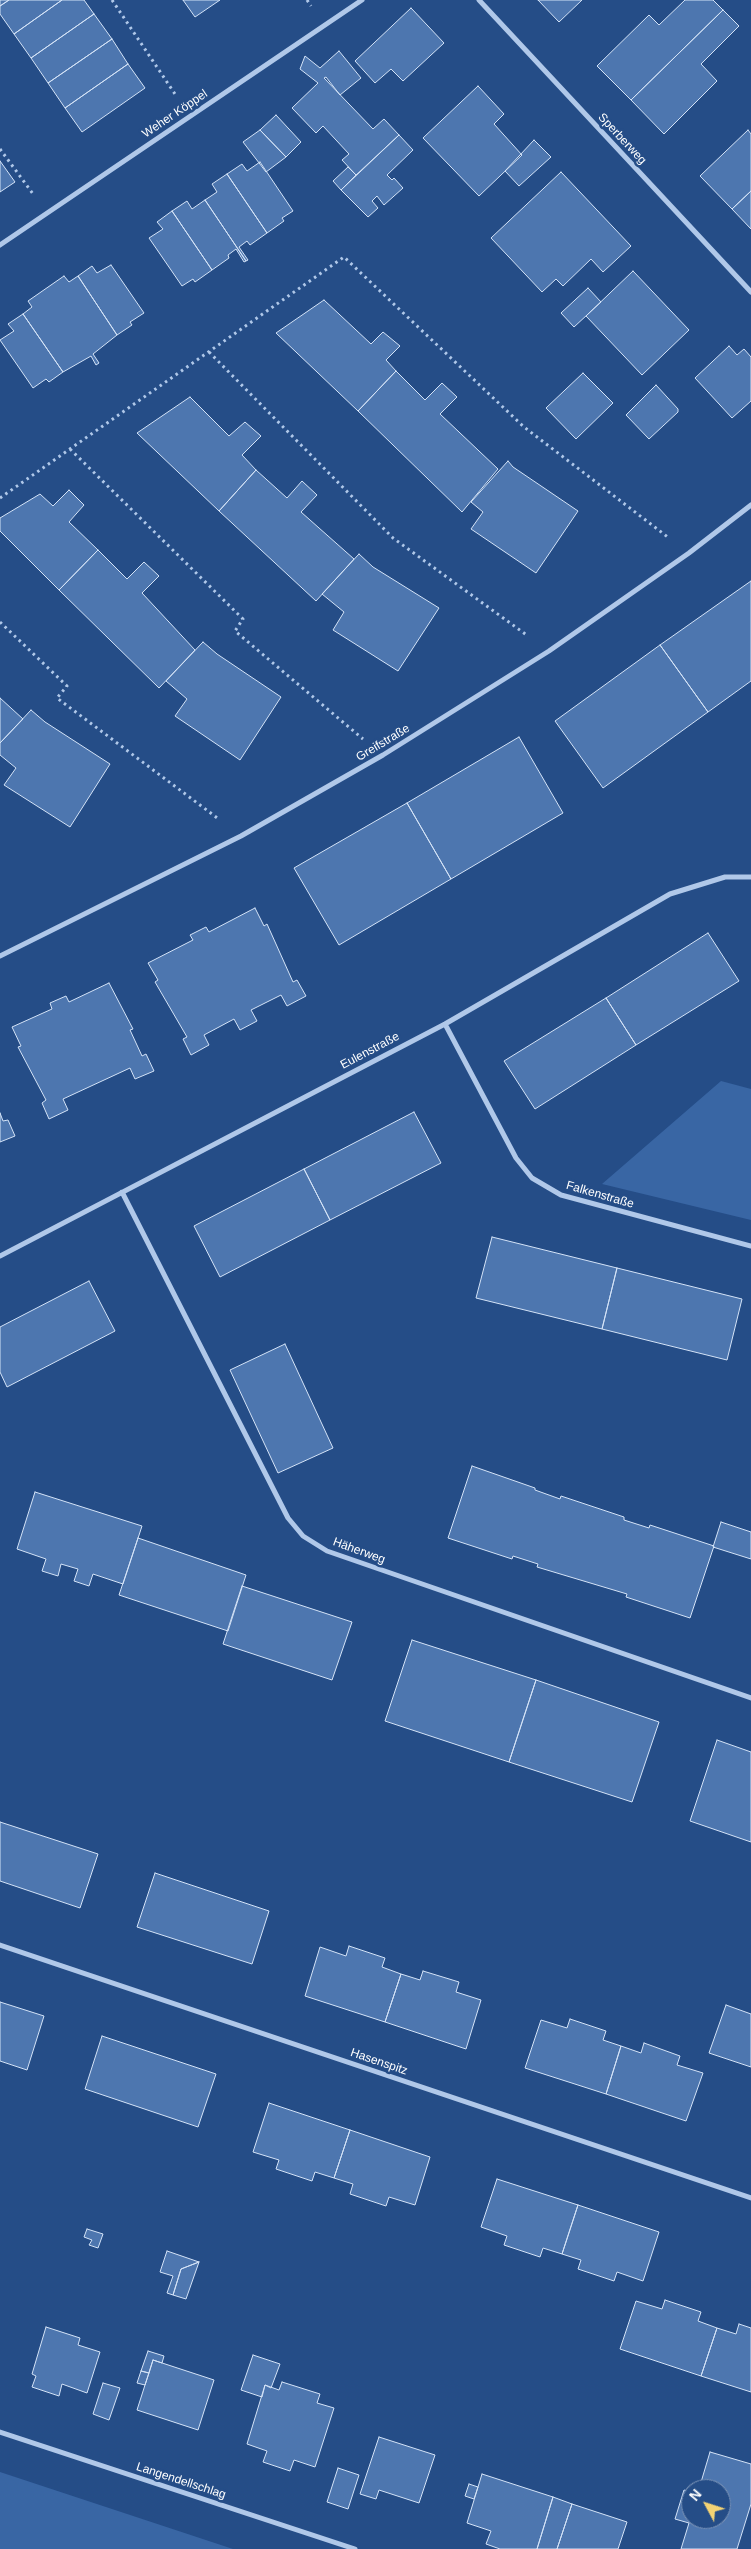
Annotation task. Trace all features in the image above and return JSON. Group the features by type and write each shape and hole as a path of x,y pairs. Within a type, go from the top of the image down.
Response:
{"street":[{"name":"Weher Köppel","path":"0,244 362,0"},
{"name":"Sperberweg","path":"479,0 751,292"},
{"name":"Greifstraße","path":"0,956 241,836 383,756 549,651 689,554 751,505"},
{"name":"Eulenstraße","path":"0,1256 444,1024 670,894 725,877 751,878"},
{"name":"Falkenstraße","path":"444,1024 516,1158 532,1178 561,1195 751,1246"},
{"name":"Häherweg","path":"122,1192 288,1518 302,1536 327,1551 751,1698"},
{"name":"Hasenspitz","path":"0,1945 751,2198"},
{"name":"Langendellschlag","path":"0,2432 356,2549"}],"path":[{"path":"112,0 190,116"},
{"path":"0,149 47,213"},
{"path":"0,498 344,257 524,428 689,554"},
{"path":"209,352 393,538 549,651"},
{"path":"70,449 244,619 235,631 383,756"},
{"path":"0,622 68,686 58,698 241,836"}],"shaded area":[{"path":"721,1081 751,1089 751,1220 602,1184"},
{"path":"0,2472 233,2549 0,2549"}],"building":[{"path":"0,0 9,0 0,6"},
{"path":"9,0 62,0 14,34 0,14 0,6"},
{"path":"62,0 84,0 94,14 31,58 14,34"},
{"path":"183,0 220,0 195,17"},
{"path":"538,0 582,0 559,22"},
{"path":"685,0 713,0 723,10 631,100 597,66 649,15 659,25"},
{"path":"411,8 444,43 403,81 391,69 375,83 355,61"},
{"path":"723,10 739,26 701,64 717,81 664,134 631,100"},
{"path":"94,14 112,39 48,83 31,58"},
{"path":"112,39 128,64 65,108 48,83"},
{"path":"339,51 361,78 340,95 373,129 384,119 399,135 356,175 342,160 349,154 323,126 316,133 292,108 318,83 300,69 305,56 320,68","holes":["326,77 339,93 324,78"]},
{"path":"128,64 145,88 82,132 65,108"},
{"path":"478,86 504,114 494,124 522,155 479,196 423,138"},
{"path":"276,115 301,142 286,157 260,130"},
{"path":"260,130 286,157 266,172 243,142"},
{"path":"748,130 751,134 751,191 732,209 700,176"},
{"path":"399,135 413,150 387,175 392,180 394,178 403,188 384,205 377,196 372,201 378,208 368,217 341,190"},
{"path":"534,140 551,157 519,186 505,171"},
{"path":"0,161 15,182 0,192"},
{"path":"260,162 293,211 282,218 284,221 267,233 227,174 242,164 247,171"},
{"path":"348,167 356,175 341,190 333,181"},
{"path":"561,172 631,246 603,272 591,259 563,286 556,279 542,292 491,238"},
{"path":"227,174 267,233 250,245 247,241 239,247 248,260 246,261 205,200 217,192 212,184"},
{"path":"751,191 751,229 732,209"},
{"path":"205,200 246,261 244,262 236,249 228,255 229,258 212,270 172,211 187,201 192,209"},
{"path":"172,211 212,270 195,282 193,279 182,286 149,238 163,229 157,222"},
{"path":"111,265 144,313 130,322 132,325 117,335 78,276 92,266 97,273"},
{"path":"633,271 689,330 642,375 586,316"},
{"path":"64,276 69,282 78,276 117,335 93,354 99,363 96,365 91,356 63,372 23,314 32,307 28,301"},
{"path":"588,288 601,302 574,327 561,313"},
{"path":"324,300 371,344 383,332 400,346 386,360 396,371 358,411 276,333"},
{"path":"23,314 63,372 49,382 46,379 33,388 0,340 14,331 8,324"},
{"path":"729,346 737,355 744,349 751,357 751,401 732,418 695,378"},
{"path":"396,371 425,400 442,383 457,397 440,414 498,469 462,512 358,411"},
{"path":"583,373 613,403 576,439 546,408"},
{"path":"656,385 678,409 678,412 649,439 626,415"},
{"path":"190,397 229,436 245,422 261,436 242,455 256,470 219,511 137,433"},
{"path":"508,461 513,467 578,511 536,573 471,529 483,512 471,502"},
{"path":"256,470 287,498 302,481 317,495 301,512 354,559 316,601 219,511"},
{"path":"69,490 84,505 69,522 98,550 59,590 0,531 0,518 40,494 53,506"},
{"path":"98,550 127,579 144,562 159,576 142,593 195,650 159,688 59,590"},
{"path":"359,554 373,567 439,608 398,671 333,630 344,612 322,594"},
{"path":"751,581 751,681 708,712 660,645"},
{"path":"203,642 217,654 281,697 240,760 175,716 187,699 166,681"},
{"path":"660,645 708,712 603,788 555,721"},
{"path":"0,698 23,719 0,743"},
{"path":"31,710 45,722 110,764 70,827 4,785 16,768 0,755 0,743"},
{"path":"519,737 563,813 451,879 407,803"},
{"path":"407,803 451,879 339,945 294,868"},
{"path":"255,908 264,926 267,924 293,982 297,980 306,996 287,1006 281,995 251,1010 257,1021 240,1030 234,1019 204,1035 209,1045 191,1055 183,1039 187,1037 155,982 158,980 148,963 193,940 190,935 206,927 209,932"},
{"path":"708,933 739,981 636,1045 606,998"},
{"path":"109,983 133,1029 130,1030 142,1056 146,1054 154,1071 135,1079 130,1068 63,1099 68,1110 49,1119 42,1103 46,1100 18,1047 21,1046 12,1027 52,1009 50,1003 66,996 69,1002"},
{"path":"606,998 636,1045 535,1109 504,1061"},
{"path":"414,1112 441,1163 330,1220 304,1169"},
{"path":"0,1113 3,1121 8,1120 15,1136 0,1142"},
{"path":"304,1169 330,1220 220,1277 194,1226"},
{"path":"492,1237 617,1268 602,1329 476,1298"},
{"path":"617,1268 742,1299 727,1360 602,1329"},
{"path":"89,1281 115,1331 7,1387 0,1372 0,1327"},
{"path":"285,1344 333,1448 278,1473 230,1370"},
{"path":"472,1466 535,1488 535,1490 560,1499 561,1496 624,1517 624,1520 649,1528 650,1525 714,1546 690,1618 626,1597 627,1594 537,1567 538,1564 513,1556 512,1559 448,1538"},
{"path":"35,1492 142,1526 123,1584 93,1574 89,1586 74,1581 78,1569 61,1564 58,1576 42,1571 46,1559 17,1549"},
{"path":"721,1522 751,1532 751,1559 713,1547"},
{"path":"138,1538 246,1575 228,1631 119,1595"},
{"path":"242,1586 352,1622 332,1680 223,1644"},
{"path":"412,1640 536,1680 509,1762 385,1721"},
{"path":"536,1680 659,1722 632,1802 509,1762"},
{"path":"717,1740 751,1752 751,1842 690,1821"},
{"path":"0,1822 98,1854 80,1908 0,1881"},
{"path":"155,1873 269,1911 252,1964 137,1927"},
{"path":"349,1946 385,1958 382,1967 401,1974 385,2022 305,1996 320,1947 346,1956"},
{"path":"423,1971 459,1982 456,1992 481,2000 466,2049 385,2022 401,1974 420,1980"},
{"path":"0,2002 44,2016 27,2070 0,2061"},
{"path":"726,2005 751,2014 751,2067 709,2053"},
{"path":"570,2019 606,2031 603,2040 621,2046 606,2094 525,2068 541,2020 567,2028"},
{"path":"102,2036 216,2074 198,2127 85,2089"},
{"path":"644,2043 680,2056 677,2065 703,2073 686,2121 606,2094 621,2046 641,2053"},
{"path":"269,2103 350,2130 334,2178 315,2172 312,2181 276,2169 279,2160 253,2152"},
{"path":"350,2130 430,2157 415,2205 389,2197 386,2206 350,2194 353,2184 334,2178"},
{"path":"497,2179 578,2205 562,2254 543,2248 540,2257 504,2245 507,2236 481,2227"},
{"path":"578,2205 659,2232 643,2281 617,2272 614,2281 578,2269 581,2260 562,2254"},
{"path":"87,2229 103,2234 98,2248 89,2245 92,2240 84,2237"},
{"path":"167,2251 199,2262 181,2269 173,2295 167,2293 173,2276 160,2272"},
{"path":"199,2262 186,2299 173,2295 181,2269"},
{"path":"665,2300 701,2312 698,2321 717,2328 701,2376 620,2349 636,2301 662,2309"},
{"path":"739,2324 751,2328 751,2392 701,2376 717,2328 736,2334"},
{"path":"46,2327 80,2338 78,2345 100,2352 87,2393 62,2384 59,2396 32,2387 36,2376 32,2374"},
{"path":"148,2351 164,2356 162,2363 153,2360 149,2373 141,2371"},
{"path":"253,2355 280,2364 271,2388 265,2385 262,2397 241,2390"},
{"path":"153,2360 214,2380 198,2430 137,2410"},
{"path":"141,2371 149,2373 145,2385 137,2383"},
{"path":"282,2382 320,2394 317,2403 334,2408 315,2467 294,2460 290,2471 263,2462 267,2451 247,2444 265,2385 279,2390"},
{"path":"103,2383 120,2388 109,2420 93,2414"},
{"path":"379,2437 435,2455 419,2503 379,2490 376,2499 360,2494"},
{"path":"710,2452 751,2464 751,2504 737,2549 681,2549 687,2529 731,2529 731,2479 702,2479"},
{"path":"338,2468 359,2475 348,2509 327,2502"},
{"path":"482,2474 553,2497 537,2549 500,2549 486,2544 491,2531 467,2523"},
{"path":"469,2484 478,2487 474,2499 465,2496"},
{"path":"553,2497 572,2504 557,2549 537,2549"},
{"path":"681,2500 681,2521 675,2519"},
{"path":"572,2504 627,2522 618,2549 557,2549"}]}
